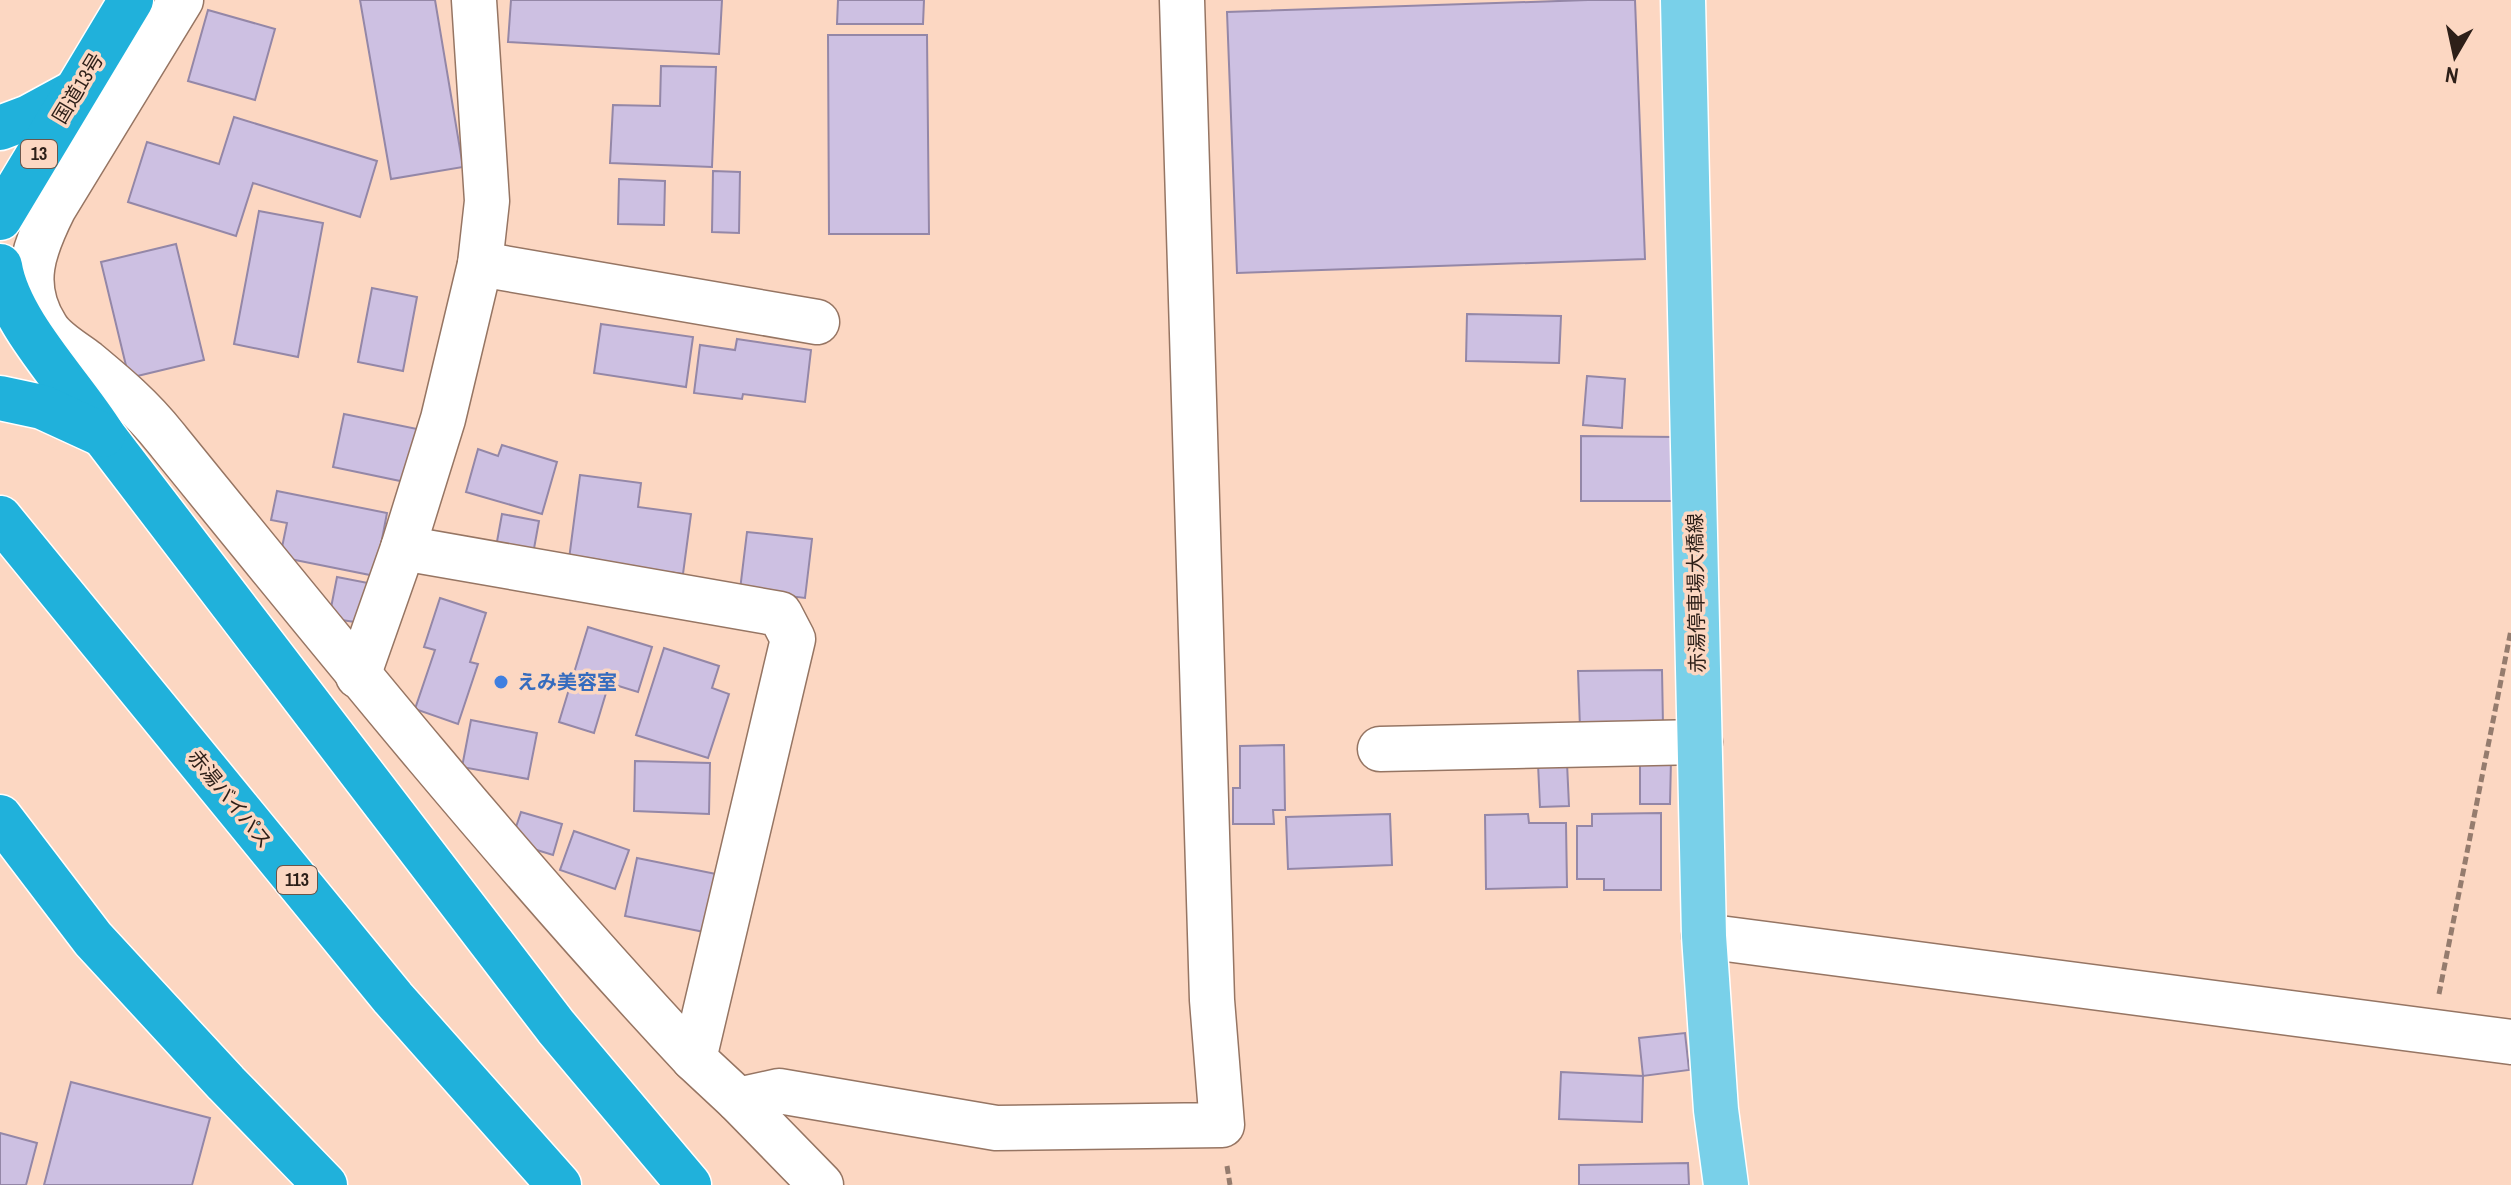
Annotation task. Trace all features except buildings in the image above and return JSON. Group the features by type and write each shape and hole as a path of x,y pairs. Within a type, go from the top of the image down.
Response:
{"highway":[{"name":"国道13号","path":"0,218 131,0"},
{"name":"13","path":"0,128 29,117 77,90"},
{"path":"0,266 13,308 103,435 556,1027 689,1185"},
{"path":"0,398 42,407 103,435"},
{"name":"赤湯バイパス","path":"0,518 393,998 559,1185"},
{"path":"0,817 93,939 325,1185"}],"main road":[{"name":"赤湯停車場大橋線","path":"1683,0 1704,936 1716,1110 1726,1185"}],"street":[{"path":"181,0 54,208 37,243 31,267 35,303 47,330 141,407 358,676 588,945 694,1059 821,1185"},
{"path":"358,676 403,548 443,419 480,264 487,201 474,0"},
{"path":"738,1100 779,1091 996,1128 1222,1125 1212,984 1182,0"},
{"path":"480,264 817,322"},
{"path":"403,548 780,614 793,639 694,1059"},
{"path":"1380,749 1700,742"},
{"path":"1704,936 2511,1042"}],"path":[{"path":"2432,1030 2511,630"}],"place":[{"name":"えみ美容室","path":"501,682"}]}
